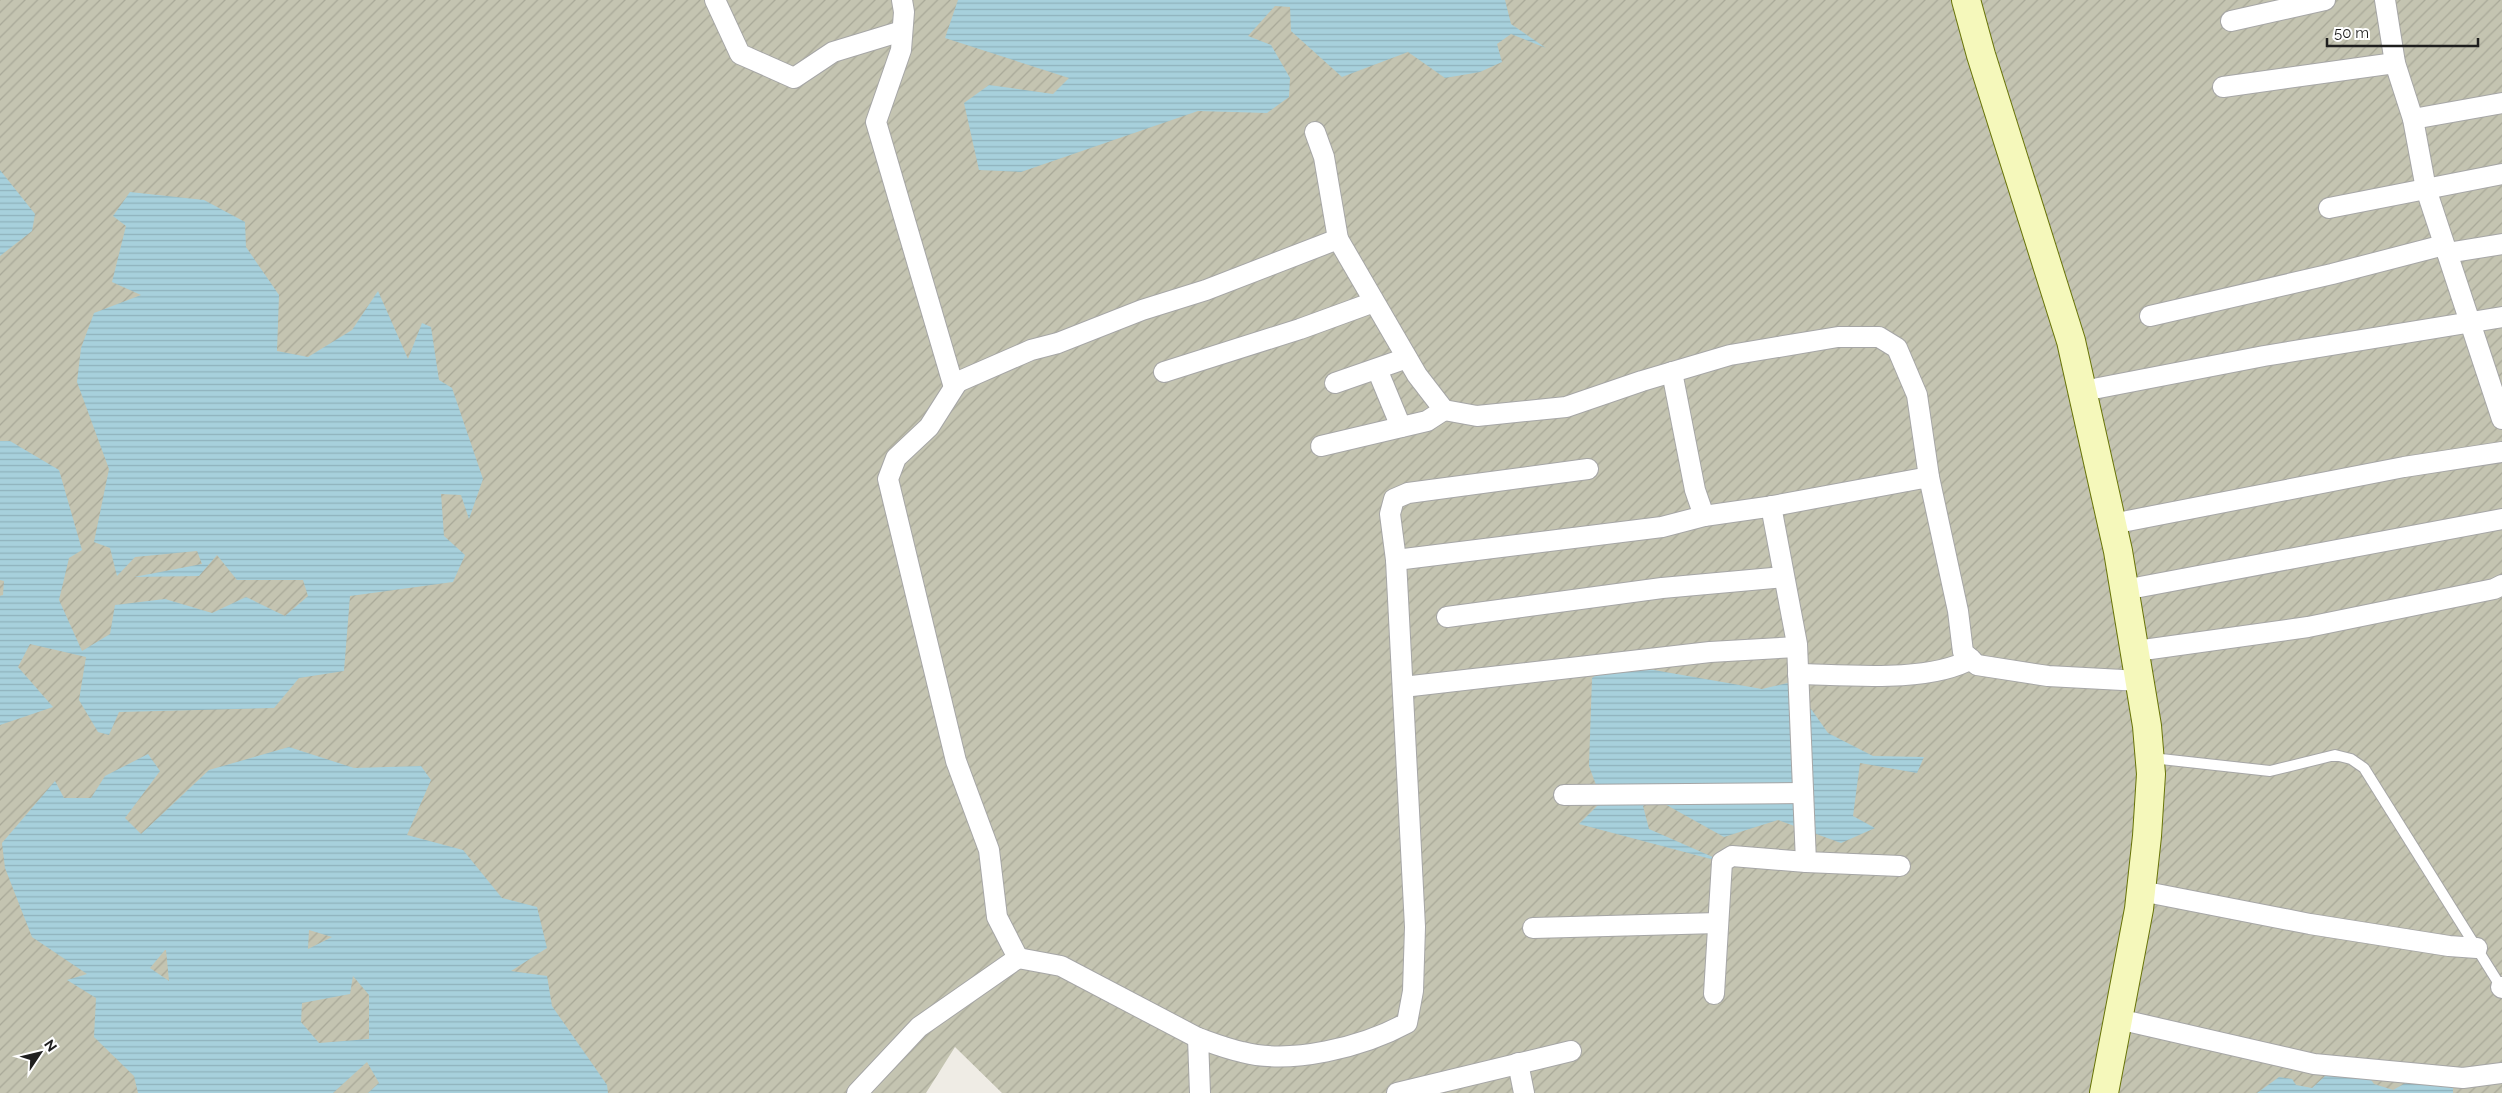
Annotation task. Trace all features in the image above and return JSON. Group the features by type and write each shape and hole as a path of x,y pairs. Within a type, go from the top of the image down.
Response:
{"street":[{"path":"716,0 740,54 794,78 833,52 902,30"},
{"path":"902,0 901,50 876,122 953,384 957,383"},
{"path":"1966,0 1981,55 2062,306 2112,524 2141,681 2150,758 2148,827 2141,891 2104,1093"},
{"path":"2231,21 2325,0"},
{"path":"2385,0 2395,63 2414,119 2426,189 2470,322 2497,384 2502,418"},
{"path":"2223,87 2395,63"},
{"path":"2414,119 2502,103"},
{"path":"1315,132 1324,157 1338,239 1416,375 1444,410 1477,416 1566,407 1730,355 1838,337 1879,337 1897,348 1917,396 1929,477 1958,611 1963,652 1977,665 2048,676 2141,681"},
{"path":"2329,208 2502,174"},
{"path":"1018,958 997,917 990,850 956,761 888,479 896,458 929,427 957,383 1031,350 1058,343 1142,310 1206,290 1338,239"},
{"path":"2150,316 2446,249 2502,244"},
{"path":"1164,372 1300,330 1374,302"},
{"path":"2082,392 2264,356 2502,317"},
{"path":"1335,383 1407,358"},
{"path":"1377,368 1401,427"},
{"path":"1672,372 1695,490 1704,516"},
{"path":"1320,446 1427,421 1444,410"},
{"path":"2112,524 2404,467 2502,452"},
{"path":"857,1093 919,1027 1018,958 1061,966 1198,1038 1243,1053 1288,1056 1352,1046 1390,1032 1407,1023 1413,991 1415,927 1396,560 1390,514 1394,499 1408,493 1588,469"},
{"path":"1396,560 1662,527 1704,516 1929,477"},
{"path":"1770,506 1797,647 1806,862"},
{"path":"2124,590 2502,519"},
{"path":"1447,617 1662,588 1784,577"},
{"path":"2136,651 2308,627 2494,589 2502,585"},
{"path":"1402,687 1710,652 1797,647"},
{"path":"1798,674 1877,676 1942,671 1956,668 1971,659"},
{"path":"1564,795 1803,793"},
{"path":"1714,994 1722,862 1732,856 1806,862 1900,866"},
{"path":"2141,891 2310,924 2449,946 2477,948"},
{"path":"1534,928 1718,922"},
{"path":"2118,1018 2314,1064 2463,1078 2502,1073"},
{"path":"1198,1038 1200,1093"},
{"path":"1397,1093 1571,1051"},
{"path":"1518,1063 1524,1093"}],"lane":[{"path":"2150,758 2270,771 2335,755 2352,759 2364,768 2502,987"}],"shaded area":[{"path":"0,0 2502,0 2502,1093 1002,1093 955,1047 926,1093 0,1093"}],"water":[{"path":"958,0 1505,0 1511,24 1546,48 1511,34 1497,44 1502,62 1480,72 1445,78 1408,52 1342,77 1291,31 1290,7 1275,6 1248,36 1271,45 1290,78 1289,97 1267,113 1198,111 1021,172 979,170 964,103 989,85 1053,94 1069,78 945,38"},
{"path":"0,170 35,214 32,231 0,256"},
{"path":"130,192 204,200 245,222 246,247 279,295 277,351 308,357 352,330 378,291 408,359 422,323 431,327 439,380 452,388 483,479 469,519 461,495 441,494 444,536 465,555 453,582 350,596 344,671 299,678 274,708 119,712 109,735 98,732 79,700 86,657 30,644 18,667 53,707 0,725 0,596 3,595 4,581 0,580 0,441 10,441 59,470 82,550 69,558 59,600 82,651 110,634 115,605 165,599 212,613 246,597 285,616 308,596 303,580 237,580 217,555 199,576 134,577 202,564 197,551 135,557 117,576 110,548 94,542 109,469 77,382 81,348 94,313 141,295 112,282 126,226 113,216"},
{"path":"1614,663 1762,689 1792,682 1828,733 1873,756 1924,757 1917,773 1860,763 1853,816 1875,828 1841,843 1778,820 1724,837 1654,798 1643,806 1649,829 1715,858 1778,867 1741,867 1579,824 1602,801 1589,766 1592,678"},
{"path":"289,747 354,768 421,766 431,780 407,835 463,850 502,898 537,907 547,948 511,971 547,976 552,1006 607,1085 608,1093 368,1093 379,1083 367,1062 333,1093 138,1093 134,1076 94,1037 96,998 67,980 87,974 32,937 5,868 2,843 55,781 64,798 91,798 105,776 148,754 160,771 125,818 141,834 209,770","holes":["309,930 332,937 308,949","165,950 166,950 169,981 150,968","353,976 369,995 369,1039 319,1043 301,1022 302,1003 350,994"]},
{"path":"2335,1067 2362,1067 2374,1084 2393,1090 2420,1075 2453,1084 2453,1093 2257,1093 2279,1077 2292,1079 2296,1085 2312,1088"}]}
